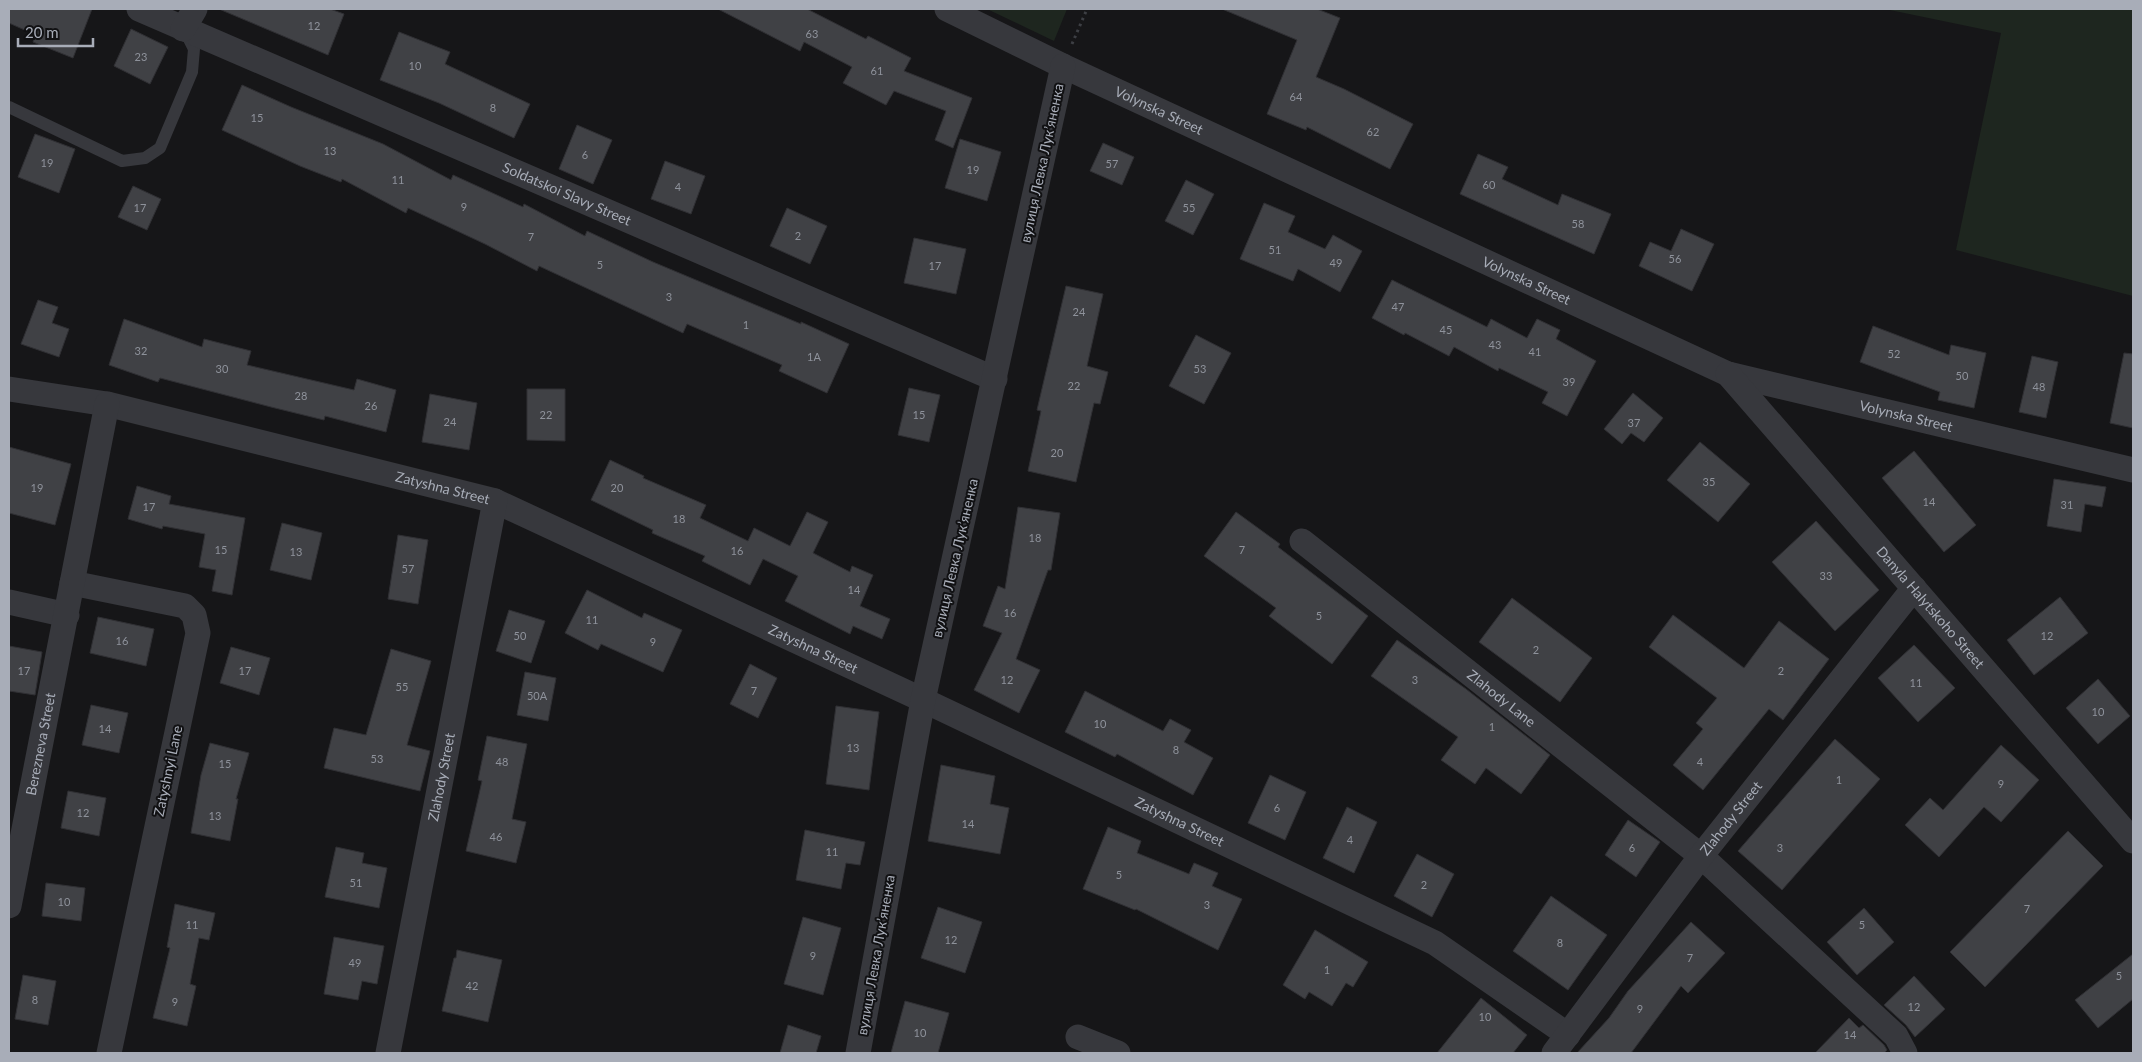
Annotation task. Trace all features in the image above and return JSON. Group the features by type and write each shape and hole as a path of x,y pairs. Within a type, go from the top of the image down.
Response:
{"street":[{"name":"Soldatskoi Slavy Street","path":"139,9 189,19 995,379"},
{"name":"Volynska Street","path":"947,9 1064,66 1728,374 2133,470"},
{"name":"вулиця Левка Лукʼяненка","path":"858,1053 923,700 1064,66"},
{"name":"Danyla Halytskoho Street","path":"1728,374 2133,841"},
{"name":"Zatyshna Street","path":"9,389 107,404 495,501 923,700 1435,943 1561,1044"},
{"name":"Berezneva Street","path":"9,906 107,404"},
{"name":"Zlahody Street","path":"388,1053 495,501"},
{"name":"Zlahody Lane","path":"1302,541 1701,856 1896,1036 1905,1053"},
{"name":"Zatyshnyi Lane","path":"72,583 185,606 194,615 198,633 109,1053"},
{"name":"Zlahody Street","path":"1561,1044 1701,856 1914,588"},
{"path":"9,602 67,615"},
{"path":"1078,1036 1118,1053"}],"lane":[{"path":"9,107 122,161 145,158 160,148 192,72 194,49 189,19"}],"path":[{"path":"1064,66 1087,9"}],"shaded area":[{"path":"987,9 1067,9 1054,41"},
{"path":"1885,9 2133,9 2133,296 1956,250 2001,33"}],"building":[{"path":"9,9 92,9 73,58 33,42 36,35 9,23"},
{"path":"219,9 330,9 344,14 328,55"},
{"path":"718,9 807,9 866,39 868,36 911,58 904,71 972,98 953,148 935,140 946,111 894,91 886,105 843,83 852,67 804,42 800,51"},
{"path":"1222,9 1317,9 1340,18 1316,77 1413,124 1390,169 1307,127 1306,130 1267,114 1297,40"},
{"path":"131,29 168,47 150,84 114,66"},
{"path":"399,32 450,52 445,64 530,104 514,138 439,103 380,80"},
{"path":"242,85 383,144 451,180 453,175 523,207 524,204 585,236 587,231 653,262 801,324 801,322 849,344 827,393 779,371 782,365 687,324 683,333 539,266 537,271 408,208 406,213 342,179 341,182 300,166 222,130"},
{"path":"577,125 612,140 593,184 559,169"},
{"path":"35,134 75,149 59,193 18,177"},
{"path":"960,139 1001,152 987,201 945,188"},
{"path":"1103,143 1134,157 1122,185 1090,171"},
{"path":"1478,154 1508,167 1502,179 1558,205 1562,194 1611,214 1594,254 1460,194"},
{"path":"665,161 705,176 691,214 651,199"},
{"path":"1186,180 1214,194 1193,235 1165,221"},
{"path":"133,186 161,199 147,230 118,217"},
{"path":"1264,203 1295,216 1288,232 1325,249 1333,235 1362,251 1340,292 1298,269 1293,281 1240,259"},
{"path":"787,208 827,226 810,264 770,246"},
{"path":"1681,229 1714,244 1692,291 1639,266 1650,242 1671,251"},
{"path":"914,238 966,249 956,294 904,283"},
{"path":"1392,280 1487,327 1491,319 1527,338 1537,319 1560,330 1556,339 1596,361 1567,416 1542,403 1548,392 1499,368 1498,371 1454,347 1449,356 1372,318"},
{"path":"1066,286 1103,294 1087,366 1108,372 1100,404 1094,403 1076,482 1028,471 1041,411 1037,410"},
{"path":"38,300 58,307 52,323 69,329 59,357 21,344"},
{"path":"124,319 202,347 204,339 251,351 247,365 354,390 357,379 396,390 386,432 325,416 324,420 160,378 158,382 109,365"},
{"path":"1873,326 1949,355 1951,345 1986,353 1974,408 1938,400 1940,392 1860,362"},
{"path":"1196,335 1231,353 1204,404 1169,386"},
{"path":"2124,353 2133,354 2133,428 2110,423"},
{"path":"2032,356 2058,362 2046,418 2019,412"},
{"path":"909,388 940,395 929,442 898,435"},
{"path":"527,389 565,389 565,441 527,440"},
{"path":"1633,393 1663,418 1644,442 1631,433 1622,444 1604,429"},
{"path":"430,394 477,403 469,450 422,442"},
{"path":"1700,442 1750,484 1718,522 1667,480"},
{"path":"9,447 71,464 55,525 9,513"},
{"path":"1914,451 1976,525 1944,552 1882,478"},
{"path":"610,460 644,476 643,478 706,505 700,518 748,541 754,528 790,546 807,512 828,522 813,553 850,572 852,566 873,575 860,606 890,619 882,639 853,626 850,634 785,601 798,576 763,559 750,585 702,561 705,556 652,533 653,530 591,500"},
{"path":"2054,479 2106,487 2102,507 2085,504 2081,532 2047,526"},
{"path":"137,486 171,496 169,504 245,518 232,595 212,591 216,570 199,567 205,534 163,526 162,529 128,519"},
{"path":"1018,507 1060,513 1051,570 1048,570 1016,659 1040,670 1019,713 974,690 1002,633 983,626 998,586 1005,589"},
{"path":"1236,512 1280,544 1278,547 1368,616 1332,664 1269,616 1276,608 1204,556"},
{"path":"1816,521 1879,590 1835,631 1772,562"},
{"path":"282,523 322,533 311,580 270,570"},
{"path":"398,535 428,540 418,604 388,599"},
{"path":"587,590 642,618 644,613 682,630 663,672 601,644 598,650 565,633"},
{"path":"2060,597 2088,633 2034,675 2007,640"},
{"path":"1512,598 1592,658 1560,702 1479,642"},
{"path":"509,610 545,621 531,663 496,651"},
{"path":"1673,615 1744,668 1779,621 1829,659 1783,720 1769,709 1703,790 1673,765 1703,729 1696,723 1717,698 1649,647"},
{"path":"98,617 154,629 146,666 90,653"},
{"path":"1397,640 1466,689 1550,755 1521,794 1486,768 1475,784 1441,760 1458,737 1371,676"},
{"path":"1914,645 1955,688 1918,722 1878,678"},
{"path":"9,646 42,652 35,695 9,691"},
{"path":"231,647 270,658 259,695 220,683"},
{"path":"391,649 431,661 407,745 430,751 420,791 324,768 334,728 366,735"},
{"path":"750,664 777,678 758,718 730,704"},
{"path":"525,672 556,678 548,721 517,715"},
{"path":"2098,679 2130,716 2098,744 2066,708"},
{"path":"1085,691 1163,731 1170,719 1191,730 1184,742 1213,758 1193,795 1117,754 1115,757 1065,732"},
{"path":"91,705 128,713 119,753 82,745"},
{"path":"836,706 879,712 869,790 826,784"},
{"path":"487,736 527,744 512,819 526,822 516,863 466,851 482,781 478,780"},
{"path":"1835,739 1880,779 1782,890 1738,851"},
{"path":"210,743 249,753 236,799 238,799 230,841 191,833 201,775"},
{"path":"2001,745 2039,780 2001,822 1984,807 1939,857 1905,825 1930,798 1943,810"},
{"path":"941,765 995,776 990,804 1009,808 1000,854 928,841"},
{"path":"1270,775 1306,792 1285,840 1248,823"},
{"path":"68,791 106,798 99,836 61,828"},
{"path":"1347,807 1377,822 1354,873 1323,858"},
{"path":"1628,820 1660,842 1636,877 1605,855"},
{"path":"1108,827 1141,841 1137,853 1189,874 1194,863 1218,873 1212,886 1242,899 1218,950 1136,909 1083,889"},
{"path":"805,830 865,842 860,865 846,863 841,889 796,880"},
{"path":"2068,831 2103,866 1985,987 1950,952"},
{"path":"336,847 364,853 362,863 387,868 379,908 325,897"},
{"path":"1417,854 1454,874 1432,917 1394,896"},
{"path":"46,883 85,888 81,921 42,916"},
{"path":"1551,896 1607,935 1568,990 1513,951"},
{"path":"175,904 215,913 209,940 199,938 190,984 196,986 187,1026 153,1018 170,948 167,947"},
{"path":"938,907 982,922 965,973 921,958"},
{"path":"1864,908 1894,942 1857,975 1827,942"},
{"path":"803,917 841,928 823,995 784,984"},
{"path":"1691,922 1725,953 1688,993 1681,986 1631,1053 1577,1053 1609,1018 1628,991"},
{"path":"1315,930 1368,962 1353,987 1346,983 1332,1006 1309,992 1305,999 1283,985"},
{"path":"334,937 384,946 377,984 362,981 358,1000 324,994"},
{"path":"457,950 502,960 488,1022 442,1011"},
{"path":"2133,954 2133,999 2098,1028 2075,1000"},
{"path":"23,975 56,981 48,1025 15,1019"},
{"path":"1914,976 1945,1009 1915,1037 1906,1025 1884,1005"},
{"path":"1481,998 1527,1035 1513,1053 1437,1053"},
{"path":"905,1001 949,1013 938,1053 891,1053"},
{"path":"1849,1018 1859,1028 1863,1025 1887,1050 1884,1053 1815,1053"},
{"path":"788,1025 821,1036 816,1053 780,1053"}]}
